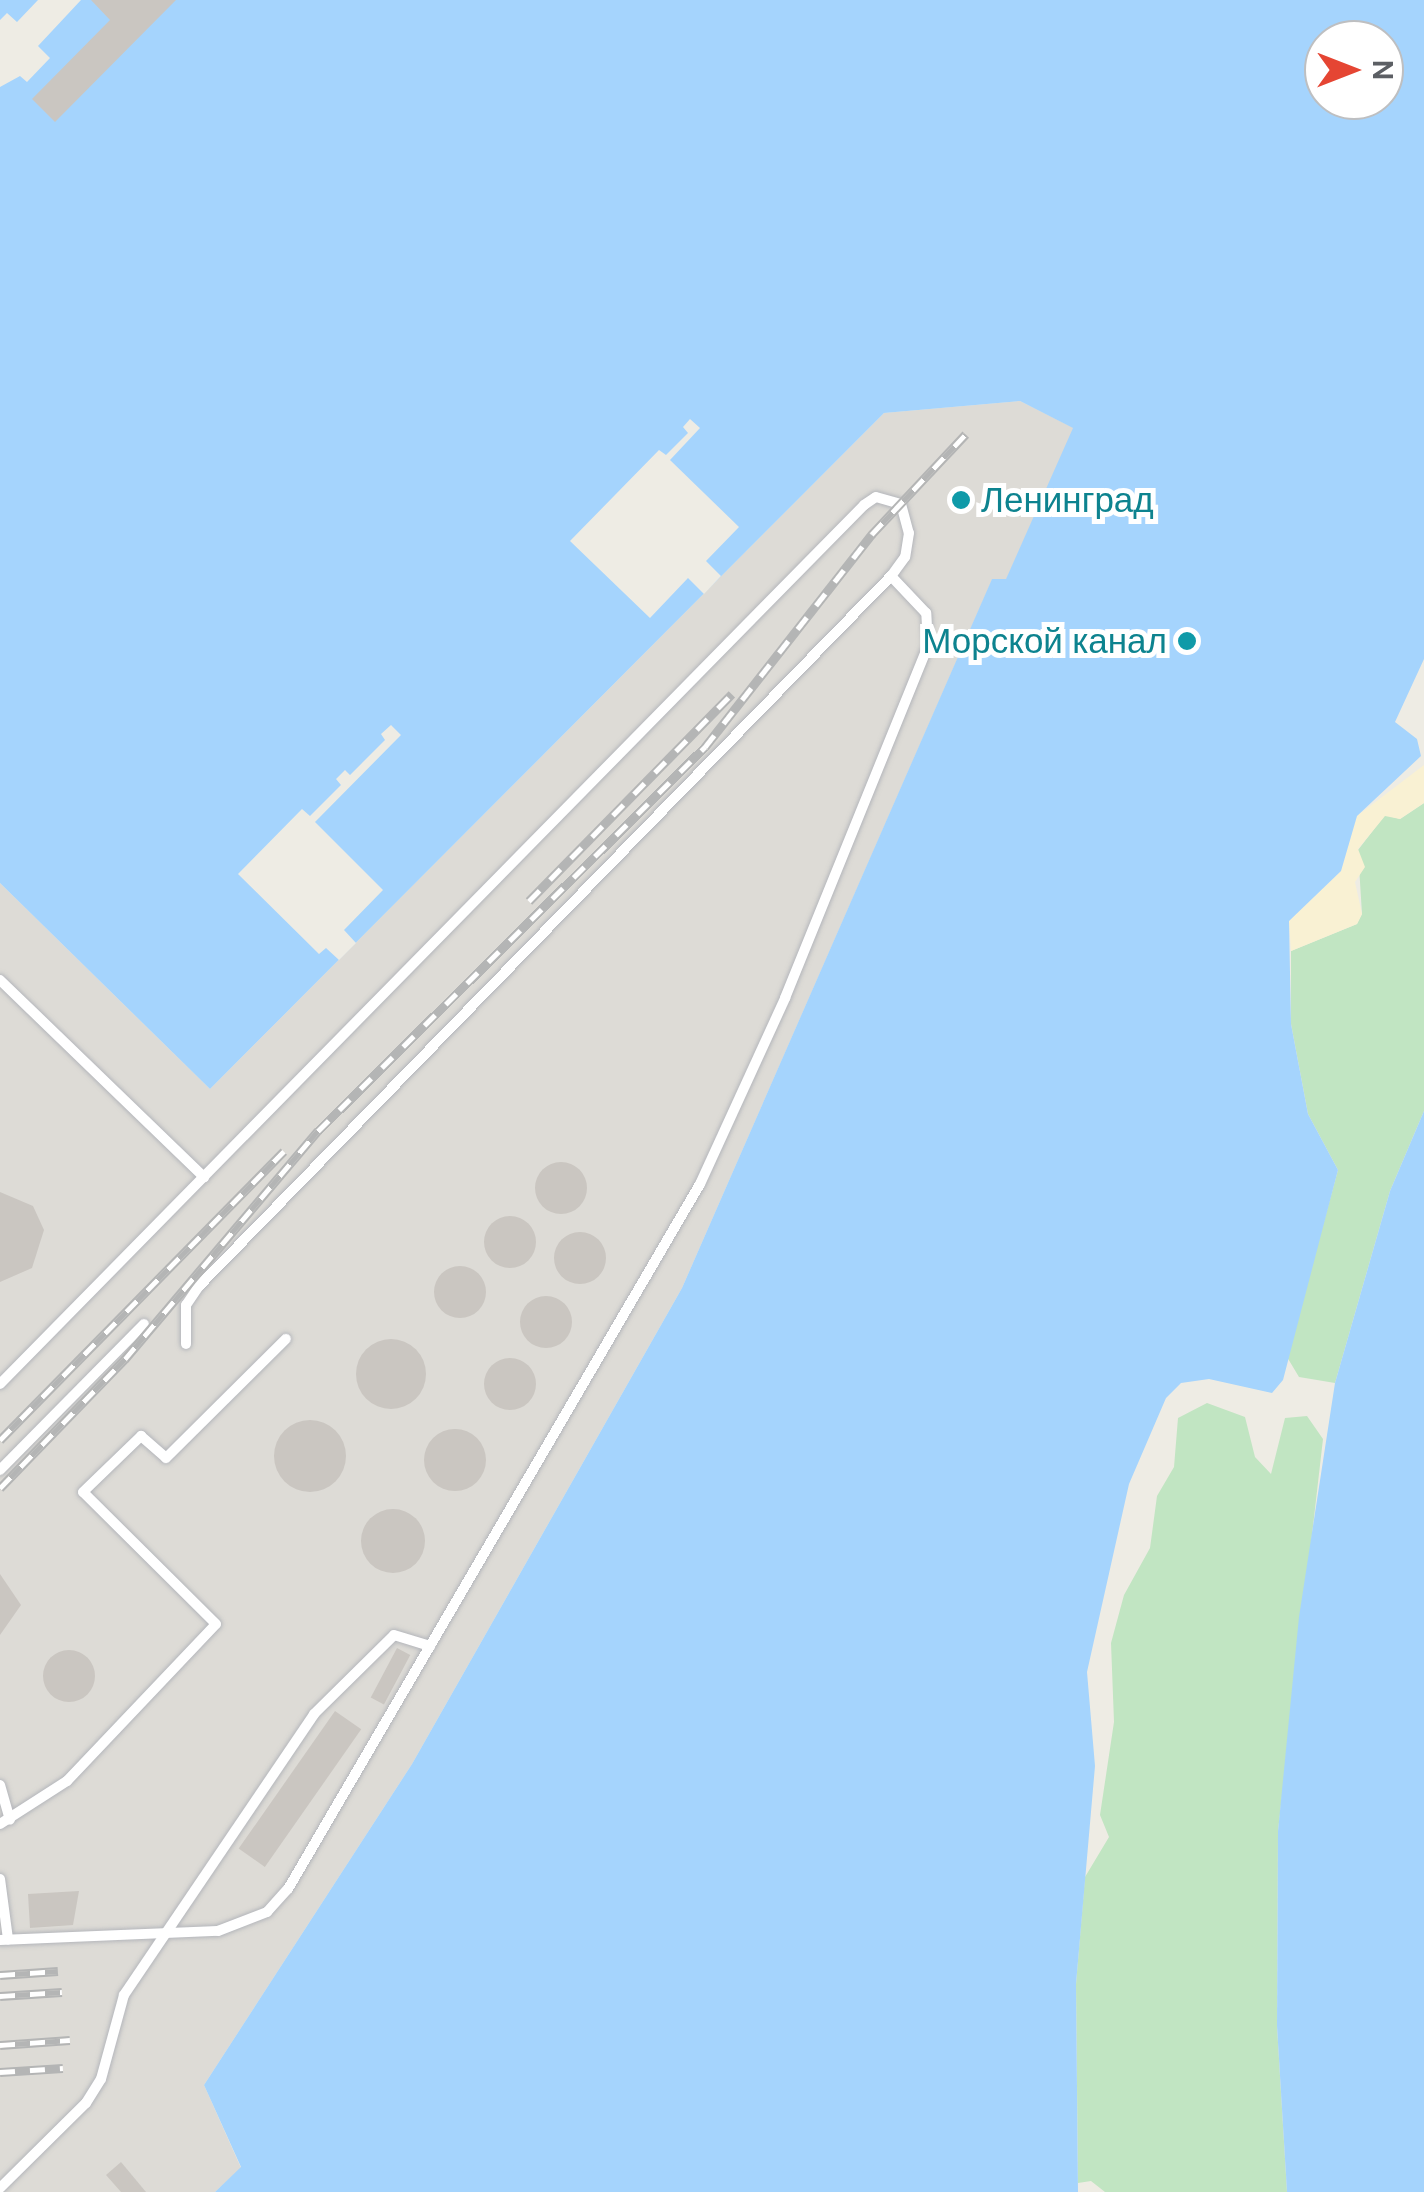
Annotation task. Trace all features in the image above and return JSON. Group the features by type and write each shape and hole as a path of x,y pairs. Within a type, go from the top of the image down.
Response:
{"lane":[{"path":"0,1384 876,497 901,504 907,517 905,557 891,576 199,1286 186,1305 186,1344"},
{"path":"0,1879 4,1940 218,1931 267,1912 288,1889 700,1184 785,998 928,646 926,612 891,576"},
{"path":"0,980 204,1177"},
{"path":"0,1470 144,1324"},
{"path":"0,1785 5,1822 67,1781 216,1624 84,1492 141,1436 166,1458 286,1339"},
{"path":"0,2188 86,2103 101,2079 124,1995 314,1714 394,1635 430,1646"}],"shaded area":[{"path":"1020,401 1074,428 1006,580 992,580 682,1288 412,1764 204,2085 241,2168 215,2192 0,2192 0,883 210,1089 884,413"}],"green space":[{"path":"1424,803 1424,1111 1390,1191 1335,1383 1299,1377 1287,1357 1338,1170 1308,1114 1291,1024 1291,951 1357,924 1362,914 1358,850 1385,815 1400,819"},
{"path":"1207,1403 1245,1417 1255,1457 1271,1474 1285,1418 1307,1416 1323,1439 1278,1831 1277,2026 1287,2192 1105,2192 1091,2181 1078,2183 1076,1984 1085,1877 1109,1837 1100,1815 1114,1722 1111,1643 1124,1595 1150,1548 1157,1496 1174,1467 1178,1418"}],"sand":[{"path":"1424,765 1424,803 1400,819 1385,816 1358,849 1365,867 1355,882 1362,914 1357,924 1291,951 1289,921 1341,871 1357,816"}],"water":[{"path":"0,0 1424,0 1424,659 1395,722 1417,739 1421,756 1357,816 1341,871 1289,921 1291,1024 1308,1114 1338,1170 1283,1380 1272,1393 1209,1379 1181,1383 1166,1398 1129,1484 1087,1672 1095,1766 1076,1984 1078,2192 215,2192 241,2167 204,2085 412,1764 682,1288 992,579 1006,579 1073,428 1020,401 884,413 210,1089 0,883"},
{"path":"1424,1111 1424,2192 1287,2192 1277,2026 1278,1831 1299,1617 1335,1383 1390,1191"}],"pier":[{"path":"38,0 81,0 38,46 50,58 27,82 20,76 0,87 0,20 7,13 17,22"},
{"path":"690,419 700,428 670,460 739,527 706,561 721,576 704,594 688,578 650,618 570,541 659,450 666,455 688,433 683,427"},
{"path":"391,725 401,735 315,822 383,890 344,930 356,943 339,960 326,948 319,954 238,874 302,809 310,816 341,785 336,779 345,770 350,775 385,740 381,734"}],"building":[{"path":"91,0 176,0 55,122 32,99 110,20"},
{"path":"561,1162 579,1170 587,1188 579,1206 561,1214 543,1206 535,1188 543,1170"},
{"path":"0,1192 33,1206 44,1230 32,1268 0,1282"},
{"path":"510,1216 528,1224 536,1242 528,1260 510,1268 492,1260 484,1242 492,1224"},
{"path":"580,1232 598,1240 606,1258 598,1276 580,1284 562,1276 554,1258 562,1240"},
{"path":"460,1266 478,1274 486,1292 478,1310 460,1318 442,1310 434,1292 442,1274"},
{"path":"546,1296 564,1304 572,1322 564,1340 546,1348 528,1340 520,1322 528,1304"},
{"path":"391,1339 405,1341 416,1349 424,1360 424,1388 416,1399 405,1407 391,1409 377,1407 366,1399 358,1388 356,1374 358,1360 366,1349 377,1341"},
{"path":"510,1358 528,1366 536,1384 528,1402 510,1410 492,1402 484,1384 492,1366"},
{"path":"310,1420 335,1431 346,1456 335,1481 310,1492 285,1481 274,1456 285,1431"},
{"path":"455,1429 477,1438 486,1460 477,1482 455,1491 433,1482 424,1460 433,1438"},
{"path":"393,1509 415,1519 425,1541 415,1563 393,1573 371,1563 361,1541 371,1519"},
{"path":"0,1574 21,1605 0,1635"},
{"path":"397,1648 410,1655 384,1704 371,1697"},
{"path":"69,1650 87,1658 95,1676 87,1694 69,1702 51,1694 43,1676 51,1658"},
{"path":"335,1711 361,1729 265,1867 239,1849"},
{"path":"79,1891 73,1925 30,1928 28,1894"},
{"path":"121,2162 146,2192 121,2192 106,2175"}],"railway":[{"path":"0,1488 125,1359 318,1131 705,747 872,534 966,434"},
{"path":"529,901 732,694"},
{"path":"0,1440 284,1151"},
{"path":"0,1975 58,1971"},
{"path":"0,1996 62,1992"},
{"path":"0,2045 70,2040"},
{"path":"0,2072 63,2068"}],"place":[{"name":"Ленинград","path":"961,500"},
{"name":"Морской канал","path":"1187,641"}]}
